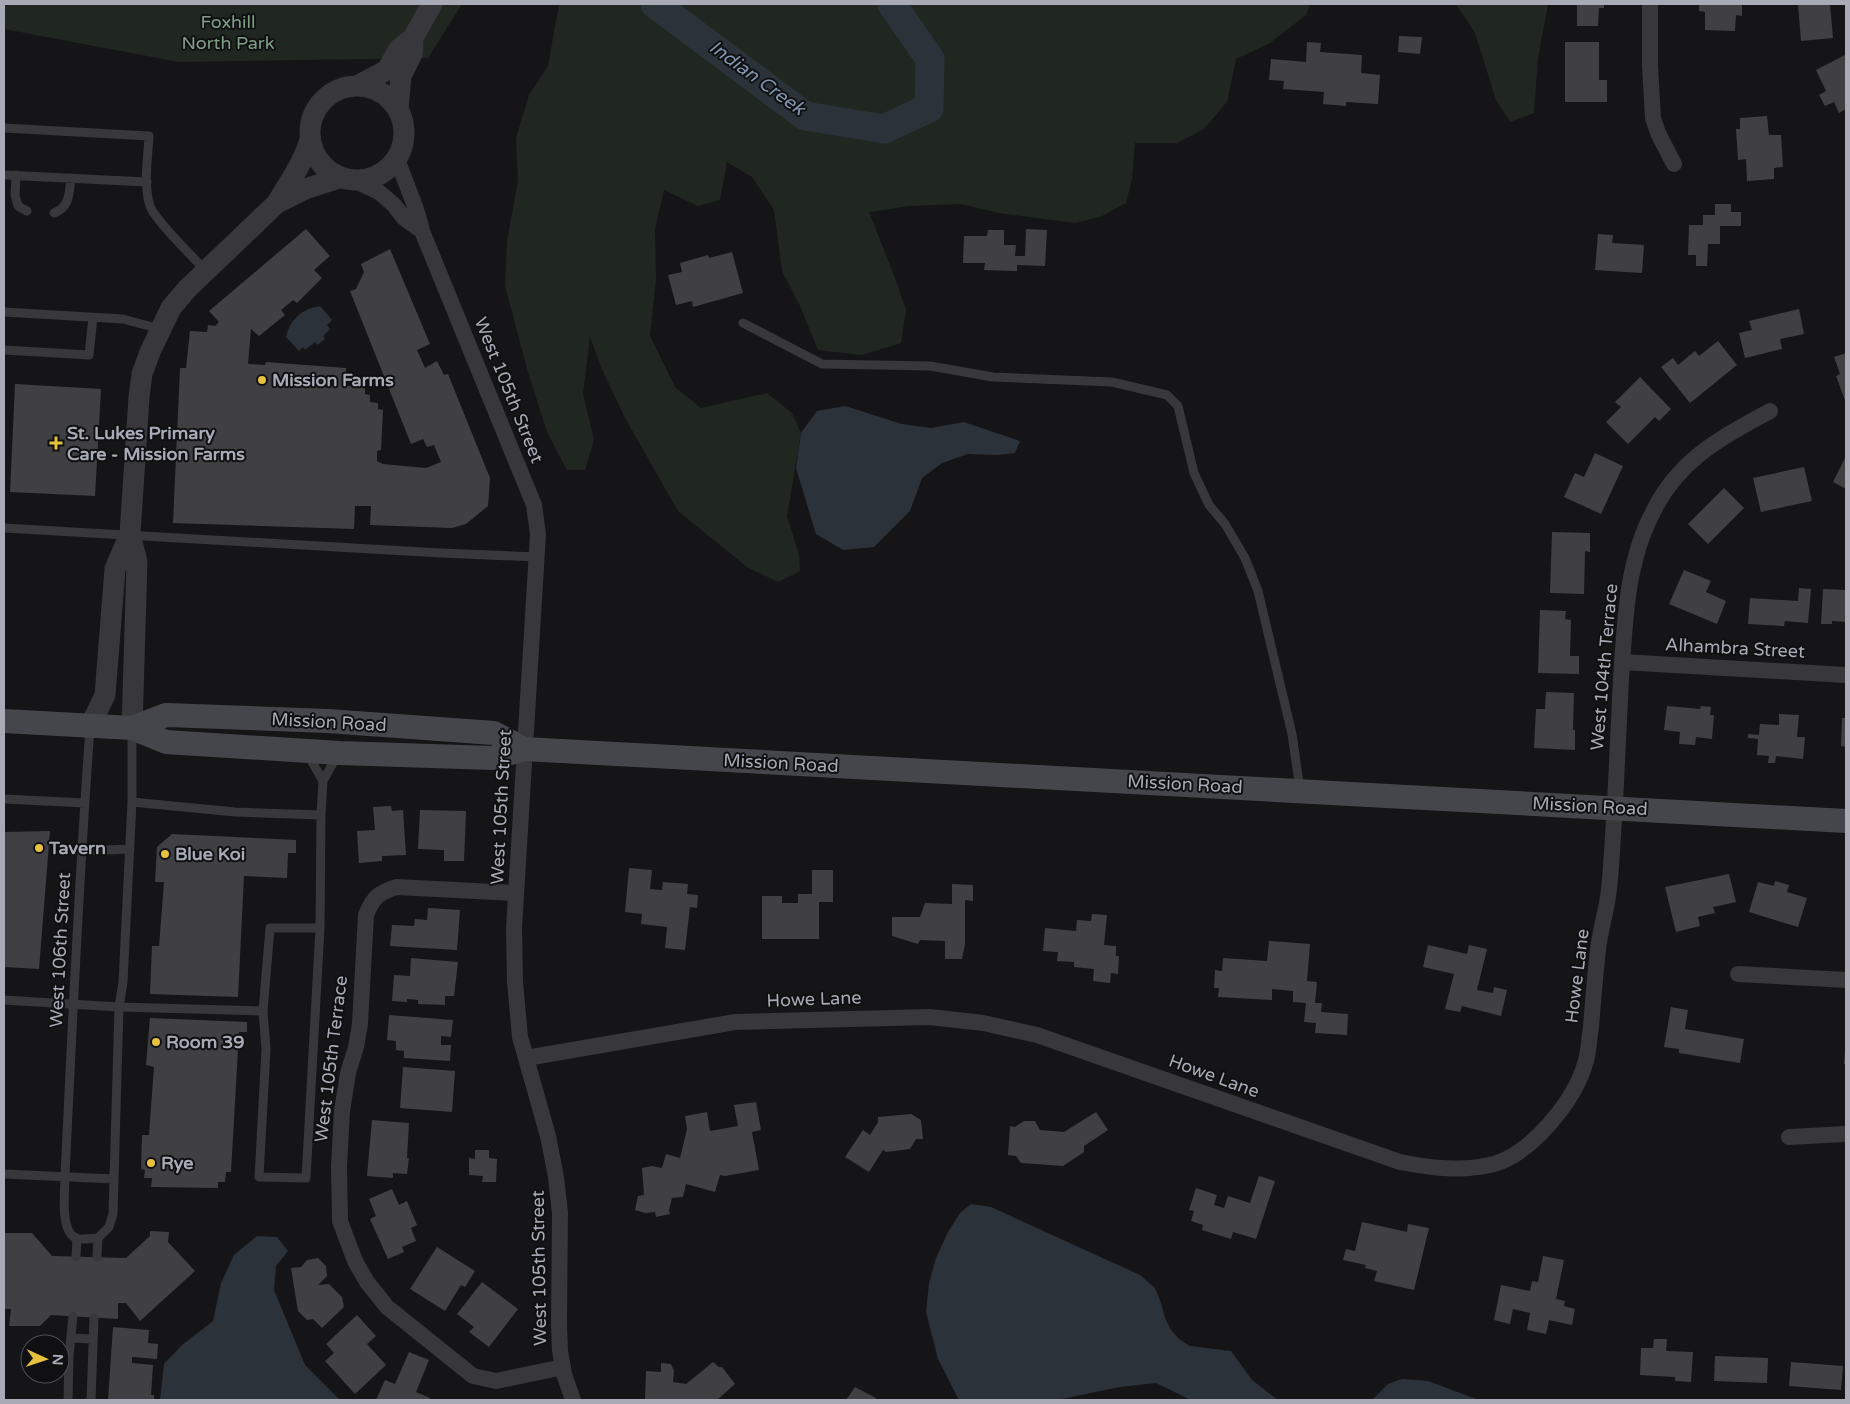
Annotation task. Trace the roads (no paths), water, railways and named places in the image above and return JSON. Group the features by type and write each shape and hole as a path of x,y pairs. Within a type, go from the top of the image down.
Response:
{"main road":[{"name":"Mission Road","path":"132,728 166,716 328,721 494,733 524,749"},
{"name":"Mission Road","path":"4,721 132,728 166,742 339,753 493,758 524,749 1846,821"}],"street":[{"path":"358,86 387,70 399,49 413,38 432,4"},
{"path":"1650,4 1650,66 1653,118 1658,133 1674,164"},
{"path":"398,110 400,82 412,54 413,38"},
{"path":"132,728 137,562 130,534 139,397 142,374 160,329 171,308 187,289 278,203 305,190 347,179 372,179 386,171 397,158 403,143 404,126 398,110 389,98 374,89 358,86 342,88 328,95 316,108 310,123 310,140 315,156 325,169 347,179 379,192 394,205 404,218 422,231"},
{"path":"278,203 298,170 310,140"},
{"name":"West 105th Street","path":"397,158 405,183 418,210 422,231 534,505 538,534 514,928 515,982 520,1037 548,1136 556,1177 560,1213 559,1325 562,1366 573,1400"},
{"name":"West 104th Terrace","path":"1614,807 1625,615 1634,564 1646,526 1672,481 1695,456 1734,430 1770,411"},
{"path":"90,726 105,695 115,569 130,534"},
{"name":"Alhambra Street","path":"1622,662 1846,675"},
{"name":"Howe Lane","path":"526,1058 736,1022 903,1016 960,1019 1037,1035 1400,1162 1438,1169 1472,1168 1496,1163 1522,1148 1551,1122 1573,1092 1586,1063 1598,948 1609,890 1614,807"},
{"name":"West 105th Terrace","path":"516,893 396,887 382,892 371,902 366,915 360,1024 356,1047 348,1073 342,1112 339,1166 340,1221 355,1261 367,1282 387,1308 473,1376 496,1381 562,1366"},
{"path":"1738,974 1846,980"},
{"path":"1789,1137 1846,1134"}],"lane":[{"path":"4,128 149,136 147,182 150,207 158,219 206,271"},
{"path":"4,175 147,182"},
{"path":"16,175 15,195 18,206 27,211"},
{"path":"54,213 61,210 68,202 71,178"},
{"path":"4,312 123,319 160,329"},
{"path":"4,350 90,355 93,317"},
{"path":"743,323 822,364 930,366 993,377 1112,382 1166,395 1178,406 1194,472 1209,505 1225,524 1244,558 1258,591 1292,734 1300,790"},
{"path":"4,528 537,557"},
{"name":"West 106th Street","path":"77,1238 73,1236 66,1224 65,1176 90,726"},
{"path":"96,1257 98,1238 110,1227 113,1214 119,1007 123,982 132,802 132,728"},
{"path":"305,751 323,781"},
{"path":"320,928 270,928 263,1011 266,1049 259,1178 306,1178 320,928 323,781 339,753"},
{"path":"4,799 85,803"},
{"path":"132,802 235,812 321,815"},
{"path":"82,851 130,849"},
{"path":"4,1000 119,1007 263,1011"},
{"path":"4,1174 114,1178"},
{"path":"76,1256 77,1238 98,1238"},
{"path":"68,1400 73,1316"},
{"path":"91,1400 94,1318"},
{"path":"71,1338 93,1339"}],"waterway":[{"name":"Indian Creek","path":"655,4 805,116 884,129 929,108 930,59 892,4"}],"place":[{"name":"Mission Farms","path":"262,380"},
{"name":"St. Lukes Primary Care - Mission Farms","path":"56,443"},
{"name":"Tavern","path":"39,848"},
{"name":"Blue Koi","path":"165,854"},
{"name":"Room 39","path":"156,1042"},
{"name":"Rye","path":"151,1163"}],"park label":[{"name":"Foxhill North Park","path":"228,32"}]}
